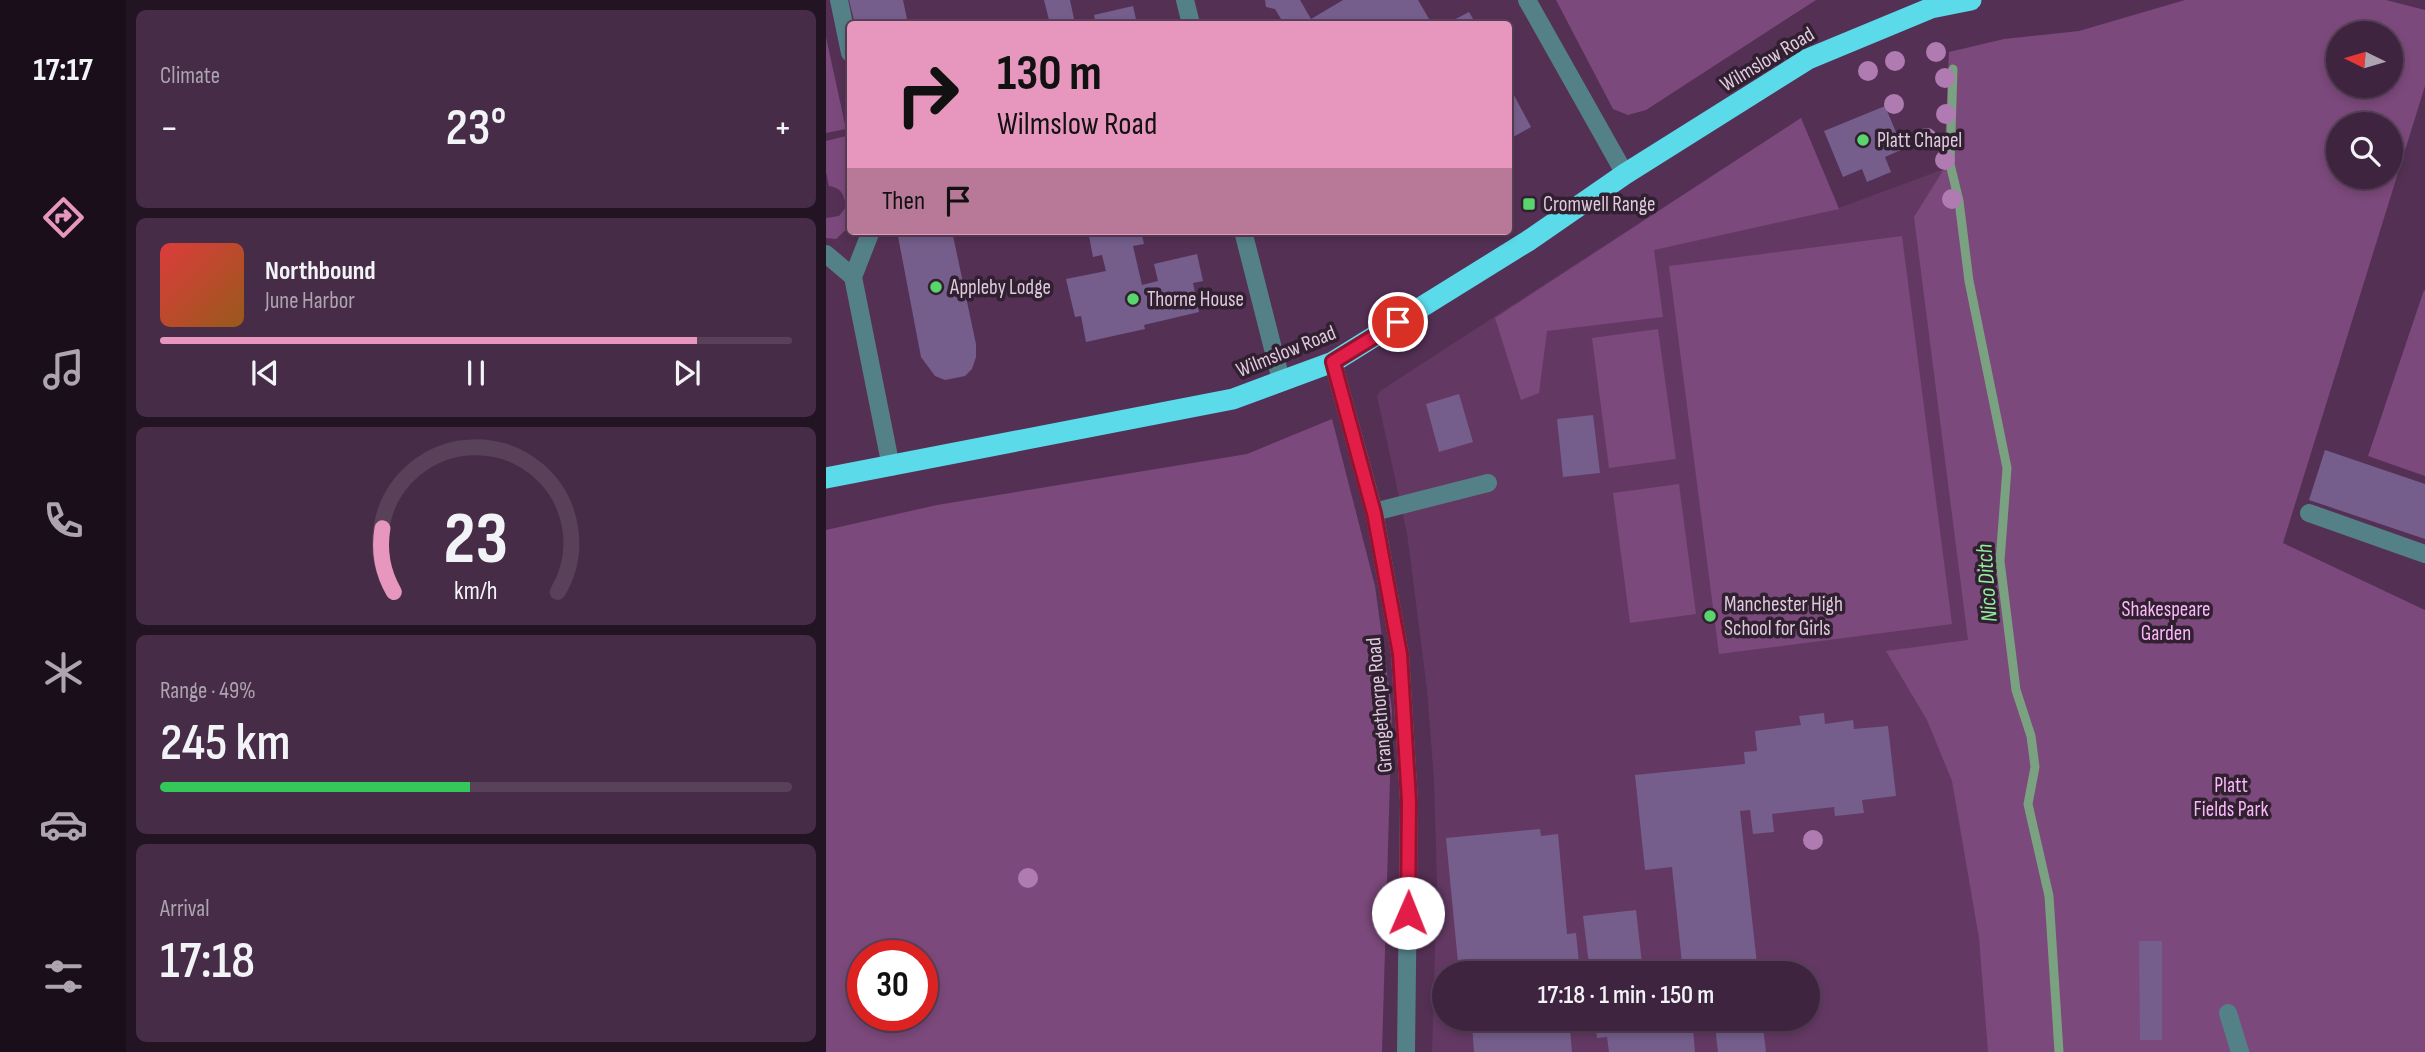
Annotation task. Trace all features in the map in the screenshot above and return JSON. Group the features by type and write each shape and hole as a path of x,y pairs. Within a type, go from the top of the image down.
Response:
{"highway":[{"name":"Wilmslow Road","path":"826,478 1233,399 1333,362 1528,241 1625,174 1808,59 1931,4 1971,0"}],"street":[{"path":"839,0 847,39"},
{"path":"1185,0 1190,21"},
{"path":"1527,0 1625,174"},
{"path":"869,235 853,277 891,467"},
{"path":"1244,235 1281,380"},
{"path":"826,254 853,277"},
{"name":"Grangethorpe Road","path":"1333,362 1374,513 1400,654 1409,788 1406,1052"},
{"path":"1374,513 1488,483"},
{"path":"2309,513 2425,554"},
{"path":"2228,1013 2240,1052"}],"shaded area":[{"name":"Manchester High School for Girls","path":"1801,118 1839,208 1944,169 2054,1052 1432,1052 1433,1031 1820,1031 1820,961 1435,961 1437,883 1434,780 1427,689 1407,533 1377,396 1380,391"}],"green space":[{"path":"1556,0 1816,0 1646,110 1628,115 1613,109"},
{"name":"Platt Fields Park","path":"2185,0 2386,0 2425,10 2425,86 2403,157 2403,112 2326,112 2326,189 2393,189 2283,543 2425,610 2425,1052 1988,1052 1979,938 1952,781 1927,720 1886,651 1968,640 1914,217 1944,169 1949,52 2004,39 2079,31"},
{"path":"826,37 846,129 826,133"},
{"path":"1801,118 1839,209 1654,250 1663,317 1547,331 1539,393 1521,400 1495,318"},
{"path":"846,136 847,142 847,229 836,239 826,238 826,218 839,216 846,207 842,193 829,186 826,141"},
{"path":"1902,236 1952,624 1719,654 1669,266"},
{"path":"2425,291 2425,476 2368,456"},
{"path":"1658,329 1676,459 1609,468 1592,338"},
{"path":"1332,419 1375,586 1392,710 1382,1052 826,1052 826,530 937,505 1247,454"},
{"path":"1679,484 1696,614 1630,623 1613,493"}],"building":[{"path":"849,0 903,0 907,21 854,21"},
{"path":"1044,0 1070,0 1074,21 1049,21"},
{"path":"1265,0 1300,0 1311,19 1343,0 1418,0 1430,21 1282,21 1275,9 1266,7"},
{"path":"1133,6 1136,21 1095,21 1094,15"},
{"path":"1469,12 1474,21 1452,21"},
{"path":"1512,91 1531,127 1512,138"},
{"name":"Platt Chapel","path":"1885,106 1903,149 1885,157 1891,172 1867,182 1862,169 1843,177 1824,131"},
{"name":"Appleby Lodge","path":"898,235 953,235 976,344 976,357 972,369 965,376 945,380 935,376 921,357"},
{"name":"Thorne House","path":"1089,235 1142,235 1144,244 1133,246 1142,285 1158,281 1154,264 1197,254 1203,281 1193,283 1199,312 1144,325 1145,329 1086,342 1081,316 1075,317 1066,279 1106,271 1102,255 1093,257"},
{"path":"1459,394 1473,442 1439,452 1426,404"},
{"path":"1593,415 1600,473 1563,477 1557,419"},
{"path":"2325,450 2425,484 2425,539 2309,500"},
{"path":"1824,713 1825,724 1853,720 1854,729 1888,726 1896,796 1862,800 1864,813 1835,816 1834,807 1772,814 1774,832 1753,834 1750,810 1740,811 1757,961 1682,961 1672,867 1645,870 1635,775 1745,764 1744,752 1757,751 1755,731 1801,725 1799,716"},
{"path":"1540,829 1541,836 1558,834 1567,934 1576,933 1579,961 1458,961 1446,838"},
{"path":"1636,910 1642,961 1589,961 1583,916"},
{"path":"2139,941 2162,941 2162,1040 2140,1040"},
{"path":"1472,1031 1570,1031 1572,1052 1474,1052"},
{"path":"1596,1031 1693,1031 1695,1052 1609,1052 1607,1037 1597,1038"},
{"path":"1716,1031 1764,1031 1766,1052 1718,1052"}],"waterway":[{"name":"Nico Ditch","path":"1953,69 1950,164 1959,201 1969,281 2007,468 2000,561 2016,690 2031,736 2035,767 2028,804 2049,896 2059,1052"}],"place":[{"name":"Platt Chapel","path":"1863,140"},
{"name":"Cromwell Range","path":"1529,204"},
{"name":"Appleby Lodge","path":"936,287"},
{"name":"Thorne House","path":"1133,299"},
{"name":"Manchester High School for Girls","path":"1710,616"}],"route":[{"path":"1398,322 1333,362 1374,513 1400,654 1409,801 1408,913"}],"park label":[{"name":"Shakespeare Garden","path":"2166,621"}]}
